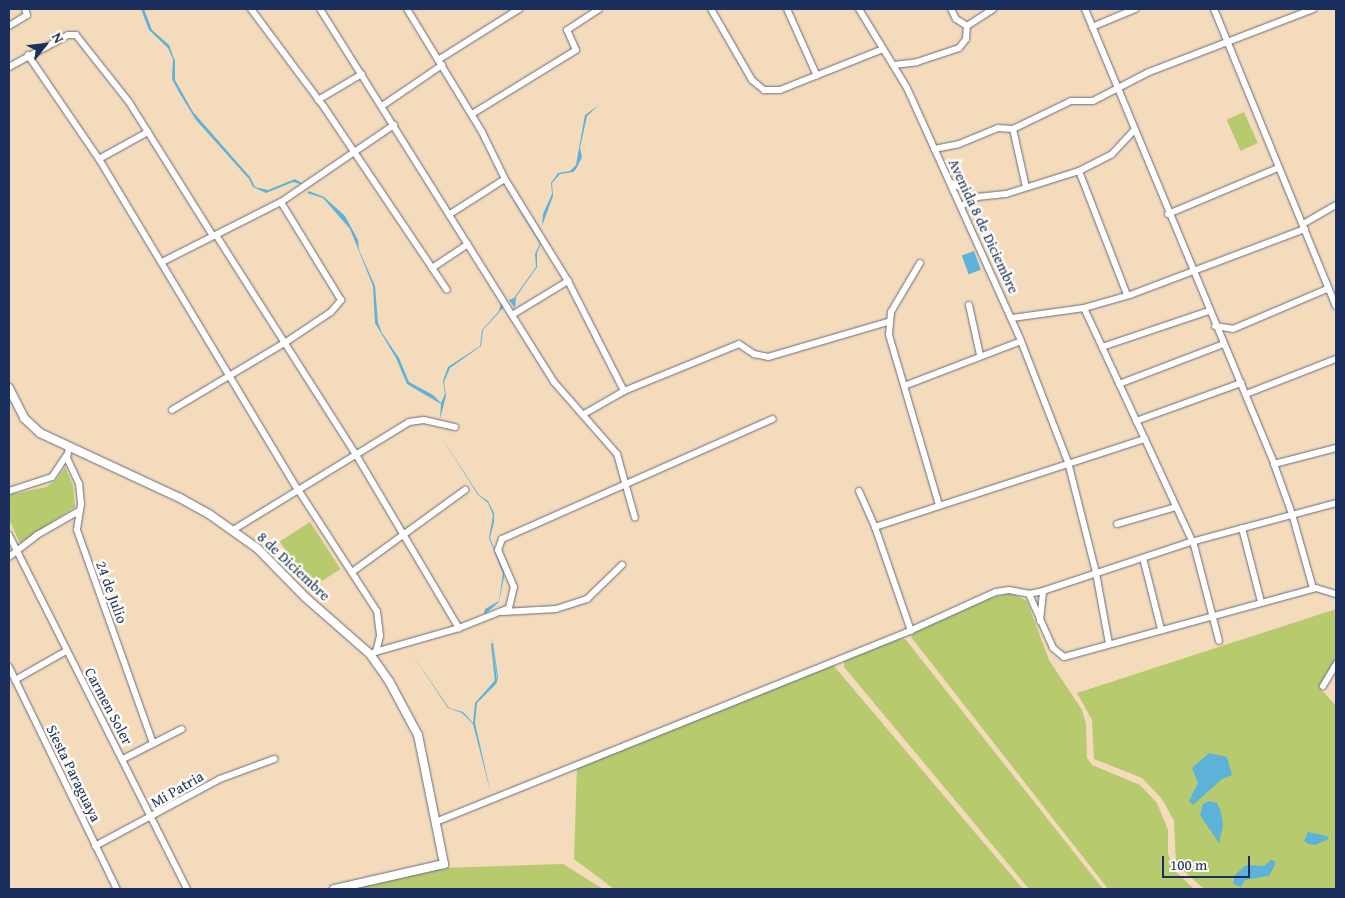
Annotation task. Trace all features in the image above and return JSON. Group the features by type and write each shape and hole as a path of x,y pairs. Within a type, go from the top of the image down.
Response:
{"street":[{"path":"9,26 27,16 24,9"},
{"path":"251,9 355,153 447,290"},
{"path":"320,9 567,400 584,414 595,431 618,454 624,484 635,518"},
{"path":"407,9 472,114 505,179 568,281 624,391"},
{"path":"382,106 440,63 519,9"},
{"path":"472,114 576,50 566,35 567,30 599,9"},
{"path":"711,9 752,80 764,90 780,90 883,49"},
{"path":"787,9 816,76"},
{"name":"Avenida 8 de Diciembre","path":"858,9 894,65 1012,318 1068,462 1096,573 1110,644"},
{"path":"951,9 956,19 967,26"},
{"path":"967,26 994,9"},
{"path":"1085,9 1168,214 1246,394 1274,464 1292,514 1313,588"},
{"path":"1092,27 1135,9"},
{"path":"1214,9 1227,45 1336,306"},
{"path":"934,149 959,144 998,128 1013,129 1071,101 1088,102 1118,91 1149,72 1227,45 1313,9"},
{"path":"894,65 917,62 959,48 966,39 967,26"},
{"path":"9,67 28,54 68,36 76,35 108,73 286,342 405,534 459,628"},
{"path":"28,54 99,159 162,262 228,376 297,488 352,572 379,619 380,636 373,653"},
{"path":"318,100 362,74"},
{"path":"162,262 281,202 394,125"},
{"path":"1013,129 1026,187"},
{"path":"961,206 977,197 1006,194 1079,171 1112,154 1134,130"},
{"path":"99,159 148,132"},
{"path":"1168,214 1278,168"},
{"path":"1079,171 1127,295"},
{"path":"450,214 505,179"},
{"path":"950,182 977,197"},
{"path":"172,410 286,342 331,312 340,300 281,202"},
{"path":"1012,318 1084,308 1193,273 1304,226 1336,205"},
{"path":"432,268 468,244"},
{"path":"920,264 896,300 888,322 891,346 939,505"},
{"path":"512,315 568,281"},
{"path":"1215,326 1233,329 1329,288"},
{"path":"970,305 980,355"},
{"path":"1084,308 1192,542 1219,641"},
{"path":"1102,347 1209,311"},
{"path":"584,414 624,391 738,344 761,357 768,356 888,322"},
{"path":"904,386 980,355 1021,341"},
{"path":"1120,384 1224,344"},
{"path":"1246,394 1336,359"},
{"path":"1136,421 1241,383"},
{"name":"8 de Diciembre","path":"9,388 34,430 68,451 180,498 233,530 258,549 373,653 418,735 438,821 444,864 334,889"},
{"path":"373,653 459,628 509,608 514,596 512,579 498,550 499,541 773,418"},
{"path":"233,530 297,488 409,422 424,420 455,427"},
{"path":"875,527 1068,462 1145,439"},
{"path":"1274,464 1336,448"},
{"path":"9,491 52,477 68,451"},
{"name":"24 de Julio","path":"68,451 78,484 79,511 77,530 153,744"},
{"path":"352,572 465,490"},
{"path":"859,491 875,527 911,631"},
{"path":"438,821 911,631 996,592 1009,590 1029,594 1043,591 1192,542 1336,503"},
{"path":"1117,524 1176,507"},
{"path":"9,557 17,553 37,535 79,511"},
{"path":"1242,528 1261,602"},
{"name":"Carmen Soler","path":"9,535 187,889"},
{"path":"1143,558 1161,629"},
{"path":"503,612 556,609 587,599 622,565"},
{"path":"1029,594 1054,648 1064,657 1212,614 1313,588 1336,594"},
{"path":"1040,621 1043,591"},
{"path":"15,680 66,651"},
{"path":"1323,686 1336,664"},
{"name":"Siesta Paraguaya","path":"9,667 116,889"},
{"path":"123,759 182,729"},
{"name":"Mi Patria","path":"95,846 152,818 220,779 274,758"}],"green space":[{"path":"1244,112 1258,143 1240,151 1227,120"},
{"path":"65,467 73,485 75,507 20,543 9,519 9,495 46,487 56,480"},
{"path":"310,522 340,569 310,589 280,542"},
{"path":"1011,593 1027,601 1049,660 1082,710 1086,724 1087,758 1092,765 1140,785 1157,803 1168,830 1168,853 1173,869 1194,889 1108,889 911,637 913,633 988,599"},
{"path":"1336,609 1336,660 1319,687 1336,706 1336,889 1204,889 1176,864 1174,821 1162,799 1142,778 1094,759 1092,720 1077,693"},
{"path":"901,638 906,640 1103,889 1029,889 844,667 844,660"},
{"path":"833,665 1023,889 614,889 574,859 577,767"},
{"path":"563,864 603,889 350,889 440,868"}],"water":[{"path":"141,9 144,9 152,30 169,45 175,61 175,80 193,112 250,177 255,187 268,190 295,179 305,185 293,182 266,193 253,187 249,179 196,120 172,79 173,59 168,48 149,30"},
{"path":"599,105 587,116 580,148 582,157 576,169 573,172 560,174 552,183 553,196 542,226 543,214 552,194 551,183 558,173 570,171 576,165 585,115"},
{"path":"502,184 541,243 537,253 537,267 516,297 515,308 509,300 514,298 536,267 535,254 540,243"},
{"path":"309,191 324,197 345,216 358,240 359,250 375,286 378,323 382,333 399,358 409,382 433,395 441,403 445,394 443,381 448,367 480,346 482,330 499,311 501,303 504,307 483,330 481,346 450,368 444,382 446,396 440,419 441,404 407,384 396,358 375,323 373,286 350,229 323,198 307,193"},
{"path":"974,251 981,270 969,274 962,255"},
{"path":"438,432 479,495 488,501 494,513 490,538 504,573 504,577 499,602 484,615 485,609 499,601 503,573 489,538 493,515 488,503 478,495"},
{"path":"492,634 498,677 496,684 477,703 475,723 491,794 473,724 462,713 448,708 410,651 449,708 463,712 473,723 475,703 497,678"},
{"path":"1209,753 1227,757 1232,775 1222,779 1193,805 1189,801 1198,783 1192,768"},
{"path":"1209,801 1217,803 1221,812 1223,825 1219,843 1200,815 1203,804"},
{"path":"1308,832 1327,836 1329,839 1315,845 1308,844 1304,841"},
{"path":"1271,860 1275,861 1275,865 1269,876 1245,880 1241,887 1233,884 1235,875 1246,865 1264,866"}],"waterway":[{"path":"492,644 496,682"}]}
